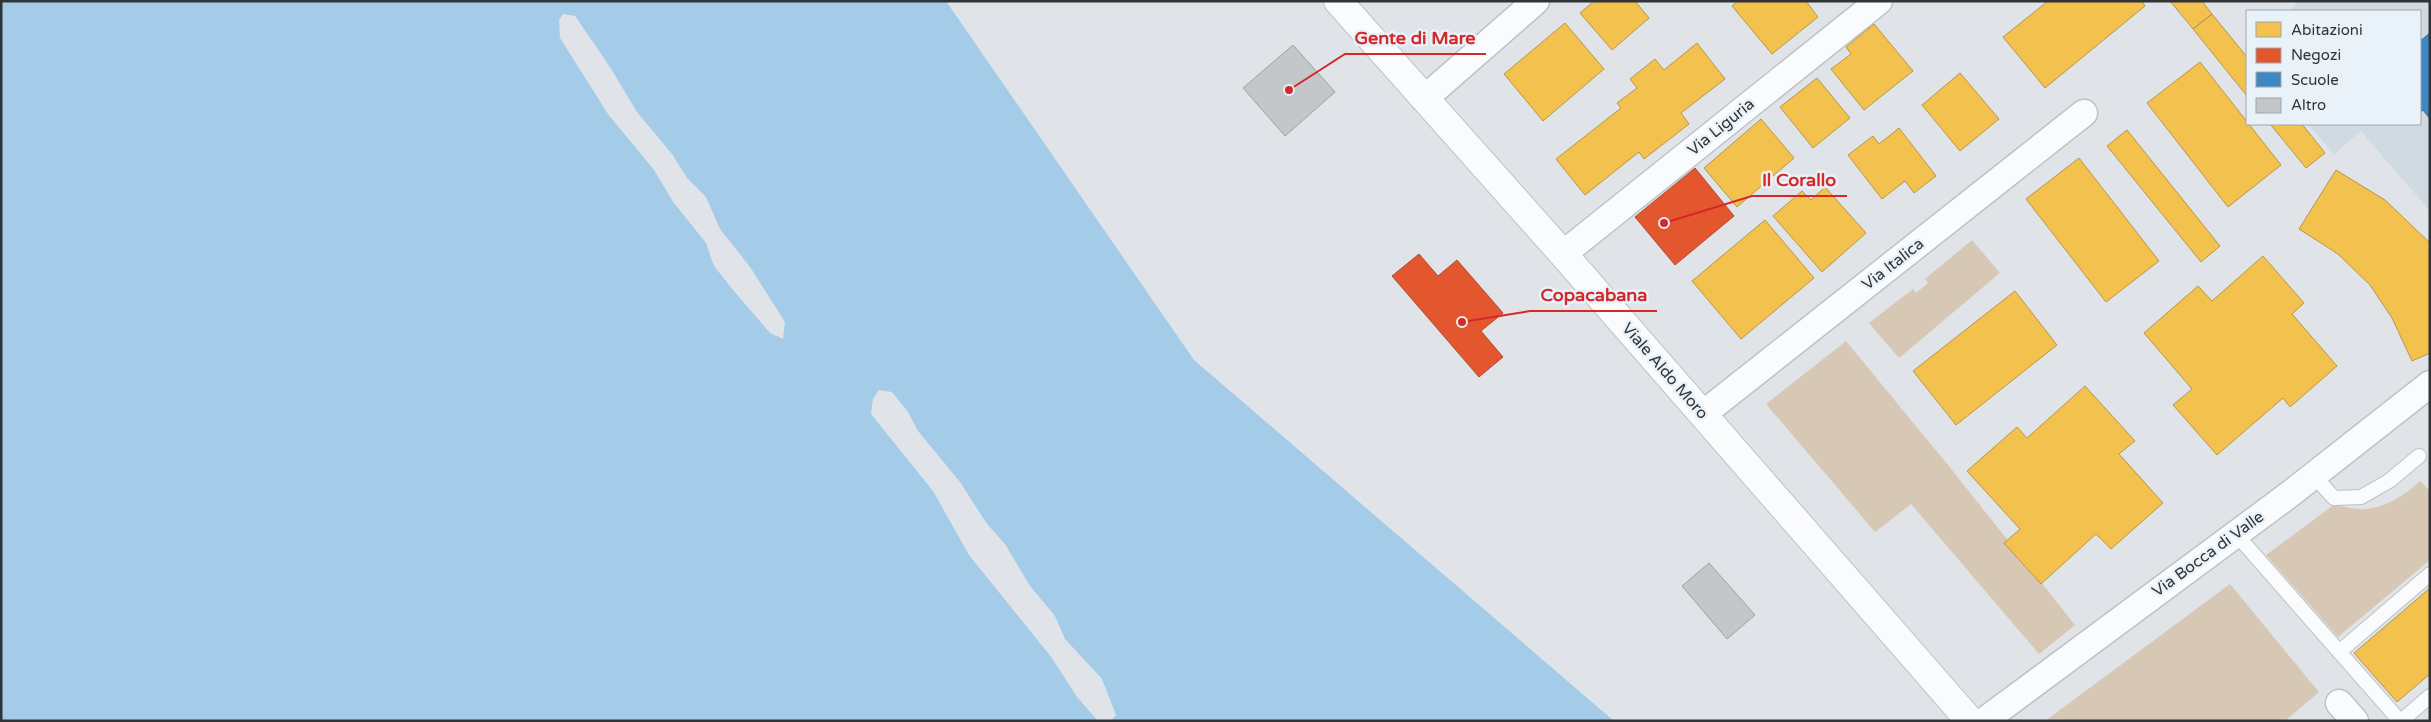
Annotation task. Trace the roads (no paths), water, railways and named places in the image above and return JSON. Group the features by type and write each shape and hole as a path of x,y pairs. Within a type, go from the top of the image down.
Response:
{"street":[{"name":"Viale Aldo Moro","path":"1338,1 1563,254 1970,721"},
{"path":"1424,99 1536,1"},
{"name":"Via Liguria","path":"1563,254 1879,1"},
{"name":"Via Italica","path":"1703,414 2084,113"},
{"name":"Via Bocca di Valle","path":"1984,721 2314,476 2430,384"}],"lane":[{"path":"2314,476 2334,498 2361,497 2389,481 2419,456"},
{"path":"2236,534 2400,721 2430,696"},
{"path":"2339,652 2430,574"}],"water":[{"path":"1,1 946,1 1194,360 1614,721 1,721"}],"place":[{"name":"Gente di Mare","path":"1289,90"},
{"name":"Il Corallo","path":"1664,223"},
{"name":"Copacabana","path":"1462,322"}]}
